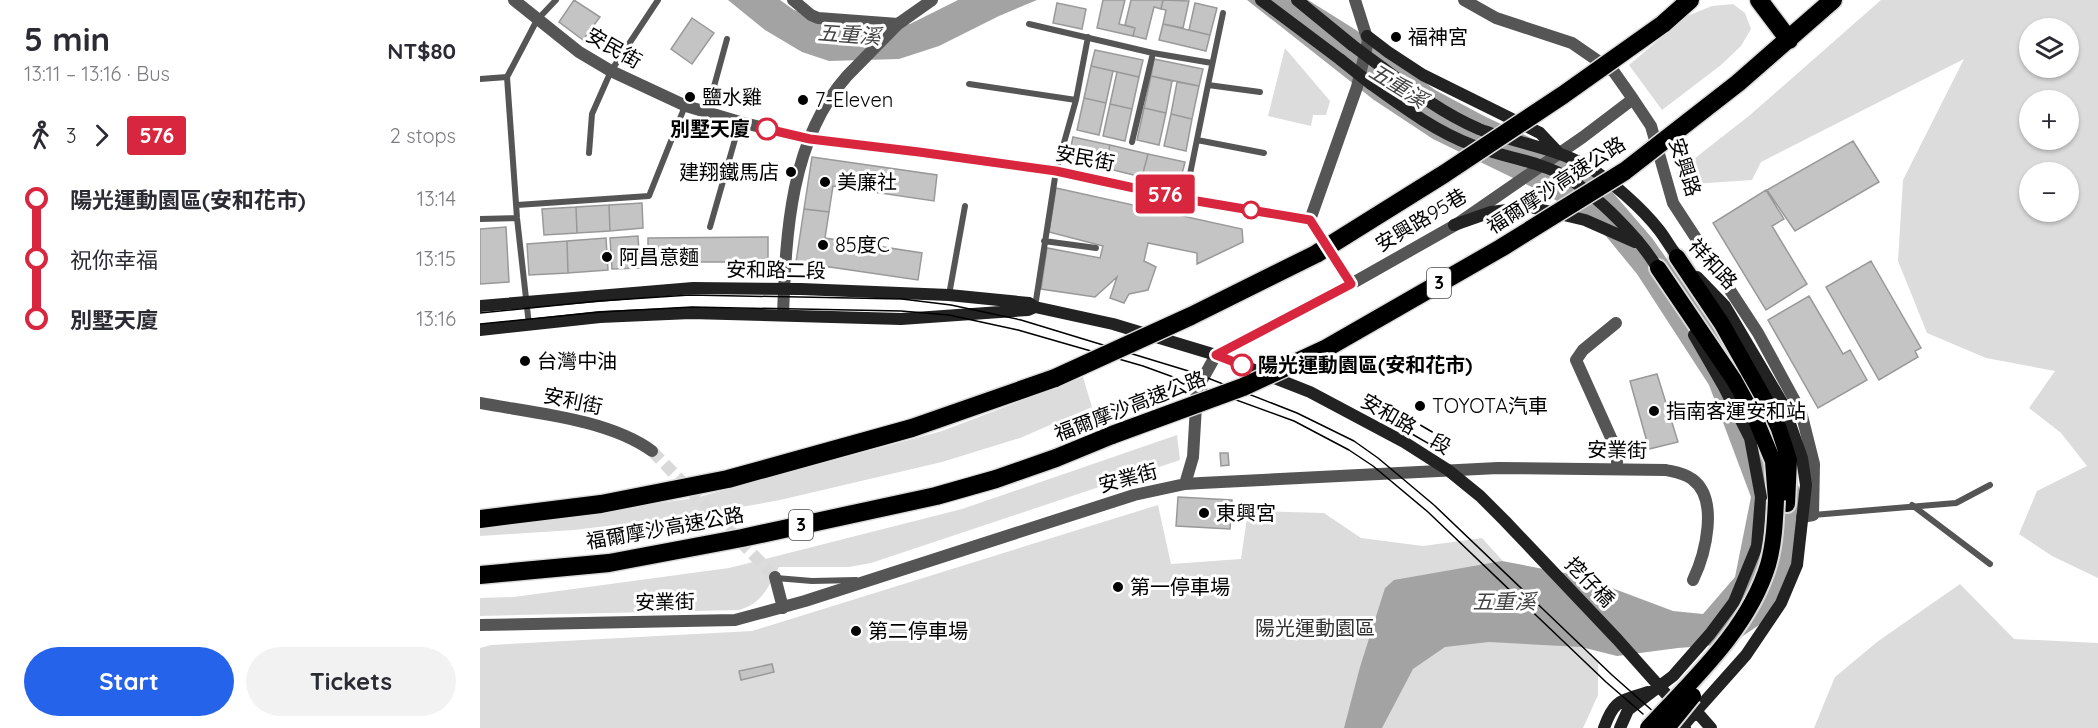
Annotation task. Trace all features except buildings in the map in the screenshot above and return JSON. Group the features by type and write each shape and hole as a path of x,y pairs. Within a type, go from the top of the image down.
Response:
{"highway":[{"name":"福爾摩沙高速公路","path":"480,519 601,504 728,479 912,428 1055,378 1191,316 1316,254 1444,174 1553,101 1663,24 1690,0"},
{"path":"1759,0 1789,40"},
{"name":"福爾摩沙高速公路","path":"480,575 609,563 742,538 936,496 996,479 1056,458 1243,387 1325,349 1501,248 1625,171 1738,83 1833,0"},
{"path":"1648,728 1736,630 1748,610 1768,564 1789,460 1770,409 1722,324 1677,257"},
{"path":"1658,268 1734,380 1755,418 1773,461 1781,502 1784,534 1777,570 1766,599 1752,624 1728,656 1681,709 1679,727"},
{"path":"1653,728 1675,704"}],"main road":[{"path":"1261,0 1417,117 1472,146 1562,175 1619,220 1642,245 1658,268 1674,304 1719,378 1749,438 1761,497 1757,546 1745,579 1734,603 1687,662 1660,688 1628,710 1620,728"},
{"name":"祥和路","path":"1297,0 1428,101 1453,117 1481,129 1558,152 1590,168 1635,204 1659,230 1677,257 1725,306 1783,404 1802,458 1806,485 1807,516 1797,565 1781,603 1746,655 1679,727"},
{"path":"1368,39 1423,75 1540,133 1558,152"},
{"path":"1454,225 1491,212 1530,207 1585,220 1642,245"},
{"name":"安和路二段","path":"480,306 693,288 949,295 1029,303 1035,307 1113,324 1216,355 1310,392 1404,442 1448,470 1480,496 1505,521"},
{"name":"安和路二段","path":"480,330 600,317 680,314 901,319 1028,310 1035,307"},
{"name":"挖仔橋","path":"1505,521 1675,704"},
{"path":"1697,650 1727,676"},
{"path":"1687,662 1717,688"},
{"path":"1604,728 1607,718 1618,702 1660,688"},
{"path":"1679,727 1675,704 1696,711 1711,728"}],"street":[{"name":"安民街","path":"514,0 579,52 611,71 686,106 740,122 810,139 1056,171 1185,199 1310,220"},
{"path":"793,0 811,15 826,20 895,27"},
{"path":"805,0 811,15"},
{"path":"783,315 788,223 799,172 820,117 839,84 895,27 932,0"},
{"path":"1351,284 1310,220 1357,87 1368,39 1355,0"},
{"name":"安興路","path":"1464,0 1496,18 1572,43 1614,72 1651,126 1673,203 1758,333 1801,412 1814,464 1807,516"},
{"name":"安興路95巷","path":"1216,355 1351,284 1454,225 1583,137 1633,99"},
{"path":"1616,323 1583,350 1576,360 1612,440 1617,469"},
{"path":"1185,484 1193,457 1197,389 1216,355"},
{"name":"安利街","path":"480,403 596,425 621,433 652,451"},
{"name":"安業街","path":"480,625 735,620 783,608 1134,495 1185,484 1498,468 1673,471 1692,479 1699,486 1707,507 1708,523 1703,554 1693,580"},
{"path":"775,578 783,608"}],"lane":[{"path":"529,325 517,218 507,77 537,20 556,0"},
{"path":"589,153 592,114 611,71 658,0"},
{"path":"1185,199 1223,13"},
{"path":"1029,24 1153,53 1212,63"},
{"path":"1035,307 1056,171 1076,100 1088,37"},
{"path":"707,112 727,39"},
{"path":"1132,142 1153,53"},
{"path":"480,80 507,77"},
{"path":"969,84 1076,100"},
{"path":"1208,85 1260,92"},
{"path":"517,205 649,196 686,106"},
{"path":"710,227 740,122"},
{"path":"1197,140 1264,153"},
{"path":"949,295 965,206"},
{"path":"480,219 517,218"},
{"path":"1044,241 1096,248"},
{"path":"1807,516 1956,502 1990,485"},
{"path":"1912,505 1990,564"},
{"path":"775,578 812,581 868,580"}],"green space":[{"path":"1881,0 2098,0 2098,578 2052,556 2019,534 2037,491 2087,466 2061,433 2029,408 2055,371 1986,358 1927,333 1898,261 1903,180 1964,59 1761,162 1752,180 1693,184 1676,173 1750,115"},
{"path":"1733,4 1745,13 1751,29 1741,46 1721,65 1662,110 1629,65 1687,16 1712,6"},
{"path":"1285,48 1330,101 1326,115 1313,115 1311,126 1268,116"},
{"path":"1083,377 1092,407 1020,438 942,462 780,500 698,515 574,530 480,536 480,528 695,498 942,431"},
{"path":"1177,435 1180,460 871,563 849,567 779,567 768,588 759,599 739,610 480,616 480,598 514,597 729,568 962,509"},
{"name":"陽光運動園區","path":"1158,505 1171,564 1241,559 1248,511 1324,513 1361,538 1423,546 1482,538 1581,647 1598,662 1598,695 1583,728 480,728 480,648 491,645 752,631"},
{"path":"1960,584 2014,639 2098,643 2098,728 1814,728 1835,677 1877,642"}],"water":[{"name":"五重溪","path":"728,0 780,0 794,10 853,29 910,24 958,0 1037,0 939,46 899,59 829,61 802,52 765,30"},
{"name":"五重溪","path":"1247,0 1308,0 1356,30 1435,90 1486,117 1589,165 1652,238 1773,409 1804,503 1797,565 1762,623 1731,644 1617,656 1581,647 1489,642 1445,647 1413,669 1382,728 1344,728 1385,588 1394,580 1502,561 1580,576 1673,611 1703,614 1735,577 1751,497 1709,385 1637,274 1596,224 1542,192 1433,139 1374,100"}],"tunnel":[{"path":"652,451 775,577"}],"tram line":[{"path":"480,313 690,295 902,299 951,305 1021,320 1195,373 1297,413 1354,441 1378,458 1434,505 1612,675 1672,728"},
{"path":"480,324 600,312 692,307 901,311 949,315 1018,330 1143,366 1294,421 1349,450 1373,466 1428,512 1606,682 1643,714"}],"bus line":[{"name":"576","path":"767,129 810,139 1056,171 1185,199 1310,220 1351,284 1216,355 1242,365"}],"place":[{"name":"福神宮","path":"1396,37"},
{"name":"鹽水雞","path":"690,97"},
{"name":"7-Eleven","path":"803,100"},
{"name":"別墅天廈","path":"767,129"},
{"name":"建翔鐵馬店","path":"791,172"},
{"name":"美廉社","path":"825,182"},
{"name":"85度C","path":"823,245"},
{"name":"阿昌意麵","path":"607,257"},
{"name":"台灣中油","path":"525,361"},
{"name":"陽光運動園區(安和花市)","path":"1242,365"},
{"name":"TOYOTA汽車","path":"1420,406"},
{"name":"指南客運安和站","path":"1654,411"},
{"name":"東興宮","path":"1204,513"},
{"name":"第一停車場","path":"1118,587"},
{"name":"第二停車場","path":"856,631"}]}
